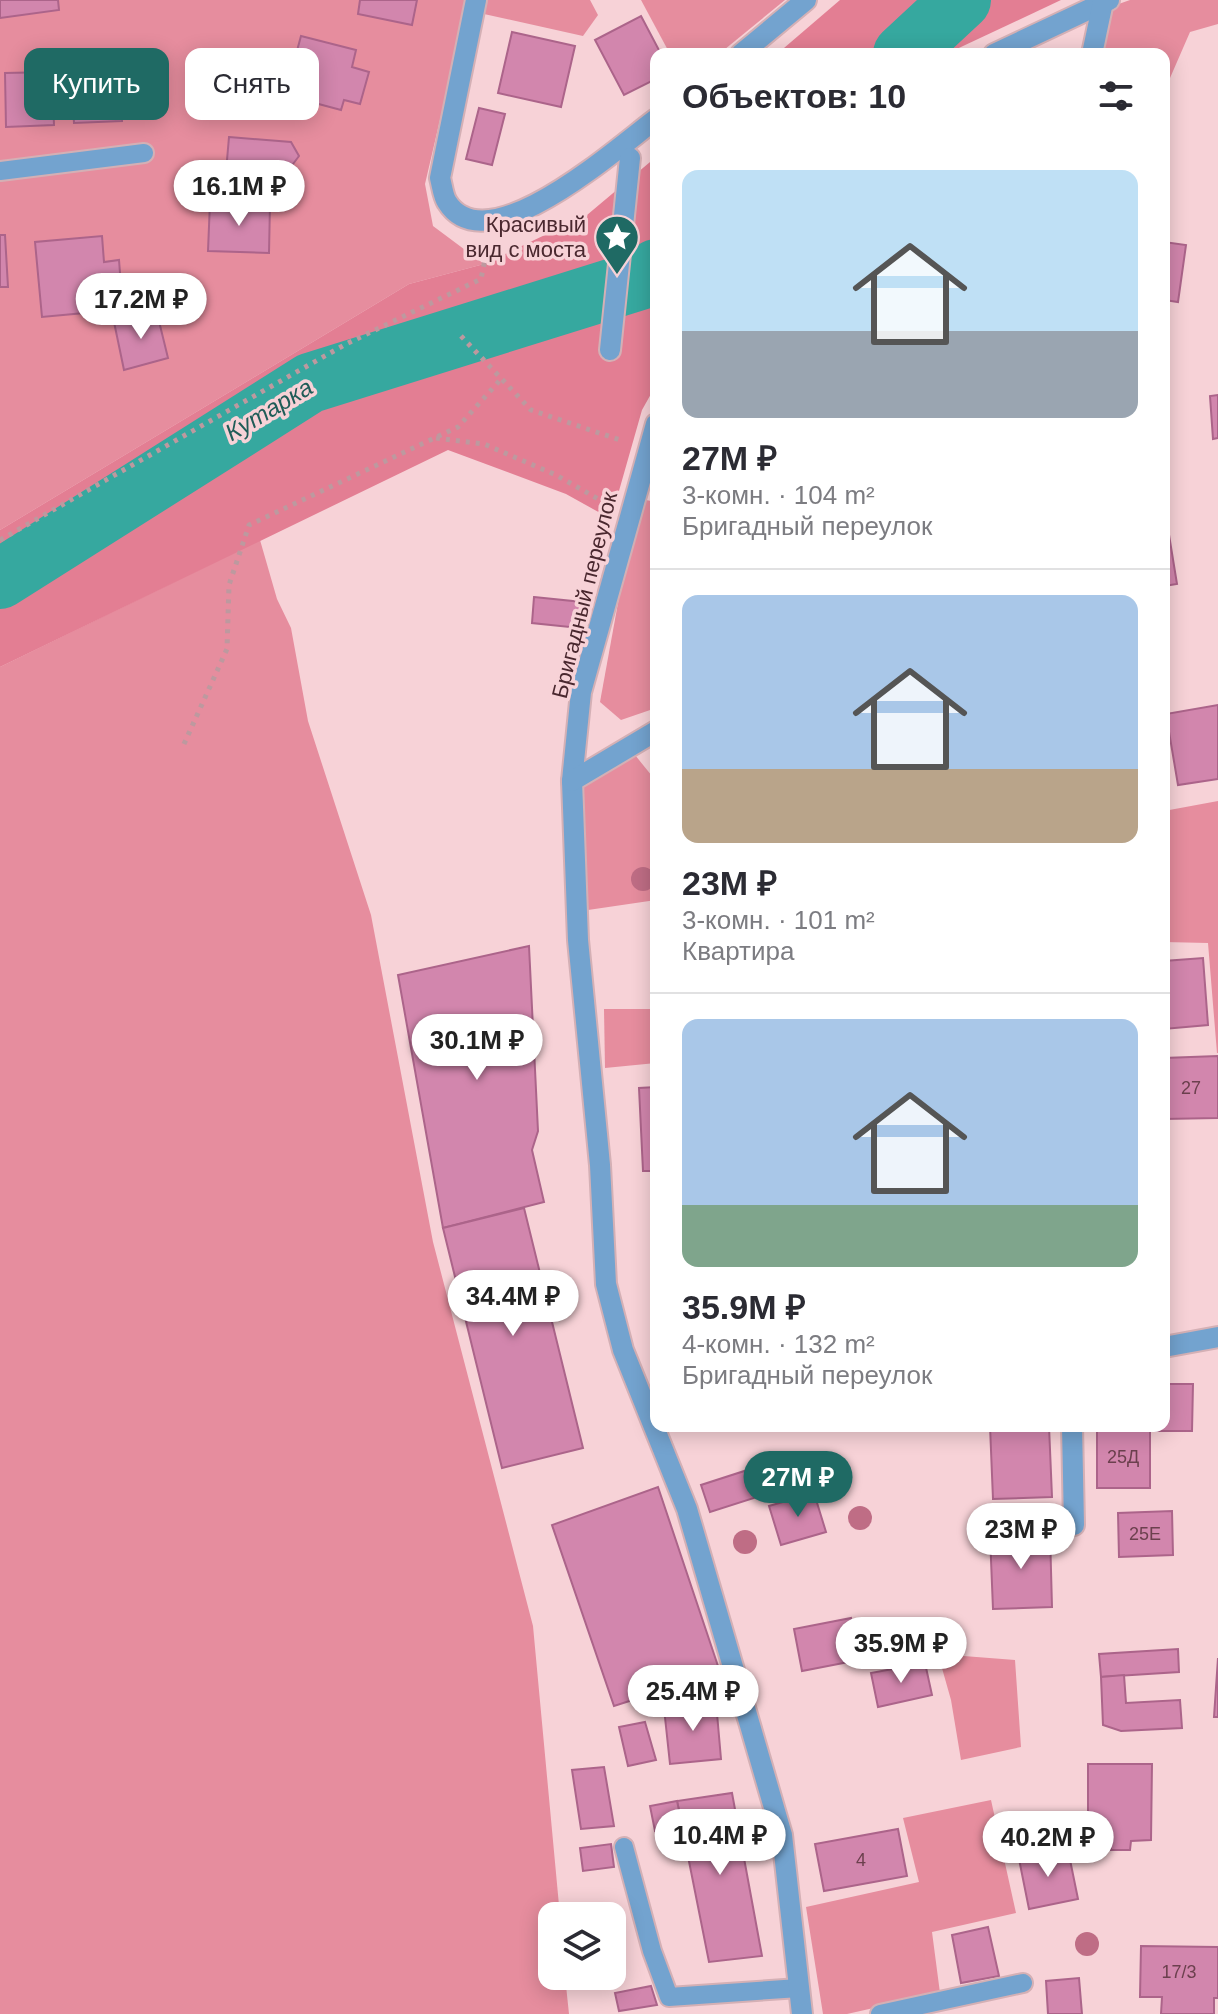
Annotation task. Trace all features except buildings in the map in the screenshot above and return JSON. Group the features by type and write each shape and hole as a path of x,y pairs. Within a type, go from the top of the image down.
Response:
{"street":[{"path":"476,0 440,178 447,202 468,219 493,221 542,203 650,123"},
{"path":"748,48 806,0"},
{"path":"1007,48 1106,1"},
{"path":"1094,48 1106,1"},
{"path":"610,350 630,158"},
{"name":"Бригадный переулок","path":"650,441 581,692 572,781 578,940 600,1165 606,1284 623,1350 650,1417"},
{"path":"572,781 650,735"},
{"path":"1170,1346 1218,1337"},
{"name":"Бригадный переулок","path":"656,1432 687,1509 782,1835 802,2014"},
{"path":"1072,1432 1074,1525"}],"lane":[{"path":"0,171 144,153"},
{"path":"624,1847 652,1951 669,1997 799,1988"},
{"path":"880,2014 1023,1983"}],"path":[{"path":"0,540 346,344 481,279 493,221"},
{"path":"461,336 531,410 647,449"},
{"path":"184,744 227,649 229,585 249,525 458,427 501,379"},
{"path":"436,438 484,444 556,475 629,516"}],"shaded area":[{"path":"0,0 468,0 425,184 433,226 484,264 409,284 0,530"},
{"path":"487,0 590,0 598,15 583,36 484,14"},
{"path":"641,0 785,0 726,48 667,48"},
{"path":"840,0 932,0 876,48 784,48"},
{"path":"972,0 1061,0 959,48 920,48"},
{"path":"1130,0 1218,0 1218,24 1190,32 1170,78 1170,48 1104,48 1113,6"},
{"path":"650,162 650,242 584,273 312,371 0,555 0,530 409,284 484,264 587,215"},
{"path":"650,301 650,396 642,410 611,519 566,494 448,450 0,667 0,602 314,403 428,375 570,324 642,309"},
{"path":"646,500 650,501 650,710 621,720 600,702 630,537"},
{"path":"260,540 277,599 291,628 308,721 371,915 433,1242 533,1626 559,1902 538,1902 538,1990 566,1990 569,2014 0,2014 0,667"},
{"path":"635,755 650,774 650,901 588,910 582,785"},
{"path":"1218,801 1218,1053 1208,943 1170,942 1170,810"},
{"path":"604,1009 650,1009 650,1064 605,1068"},
{"path":"938,1654 1015,1660 1021,1747 961,1760 951,1700"},
{"path":"991,1800 1016,1913 932,1932 940,1993 847,2014 823,2014 806,1907 919,1882 903,1818"}],"waterway":[{"name":"Кутарка","path":"909,48 961,0"},
{"name":"Кутарка","path":"0,579 310,383 650,274"}],"place":[{"name":"Красивый вид с моста","path":"617,276"}]}
